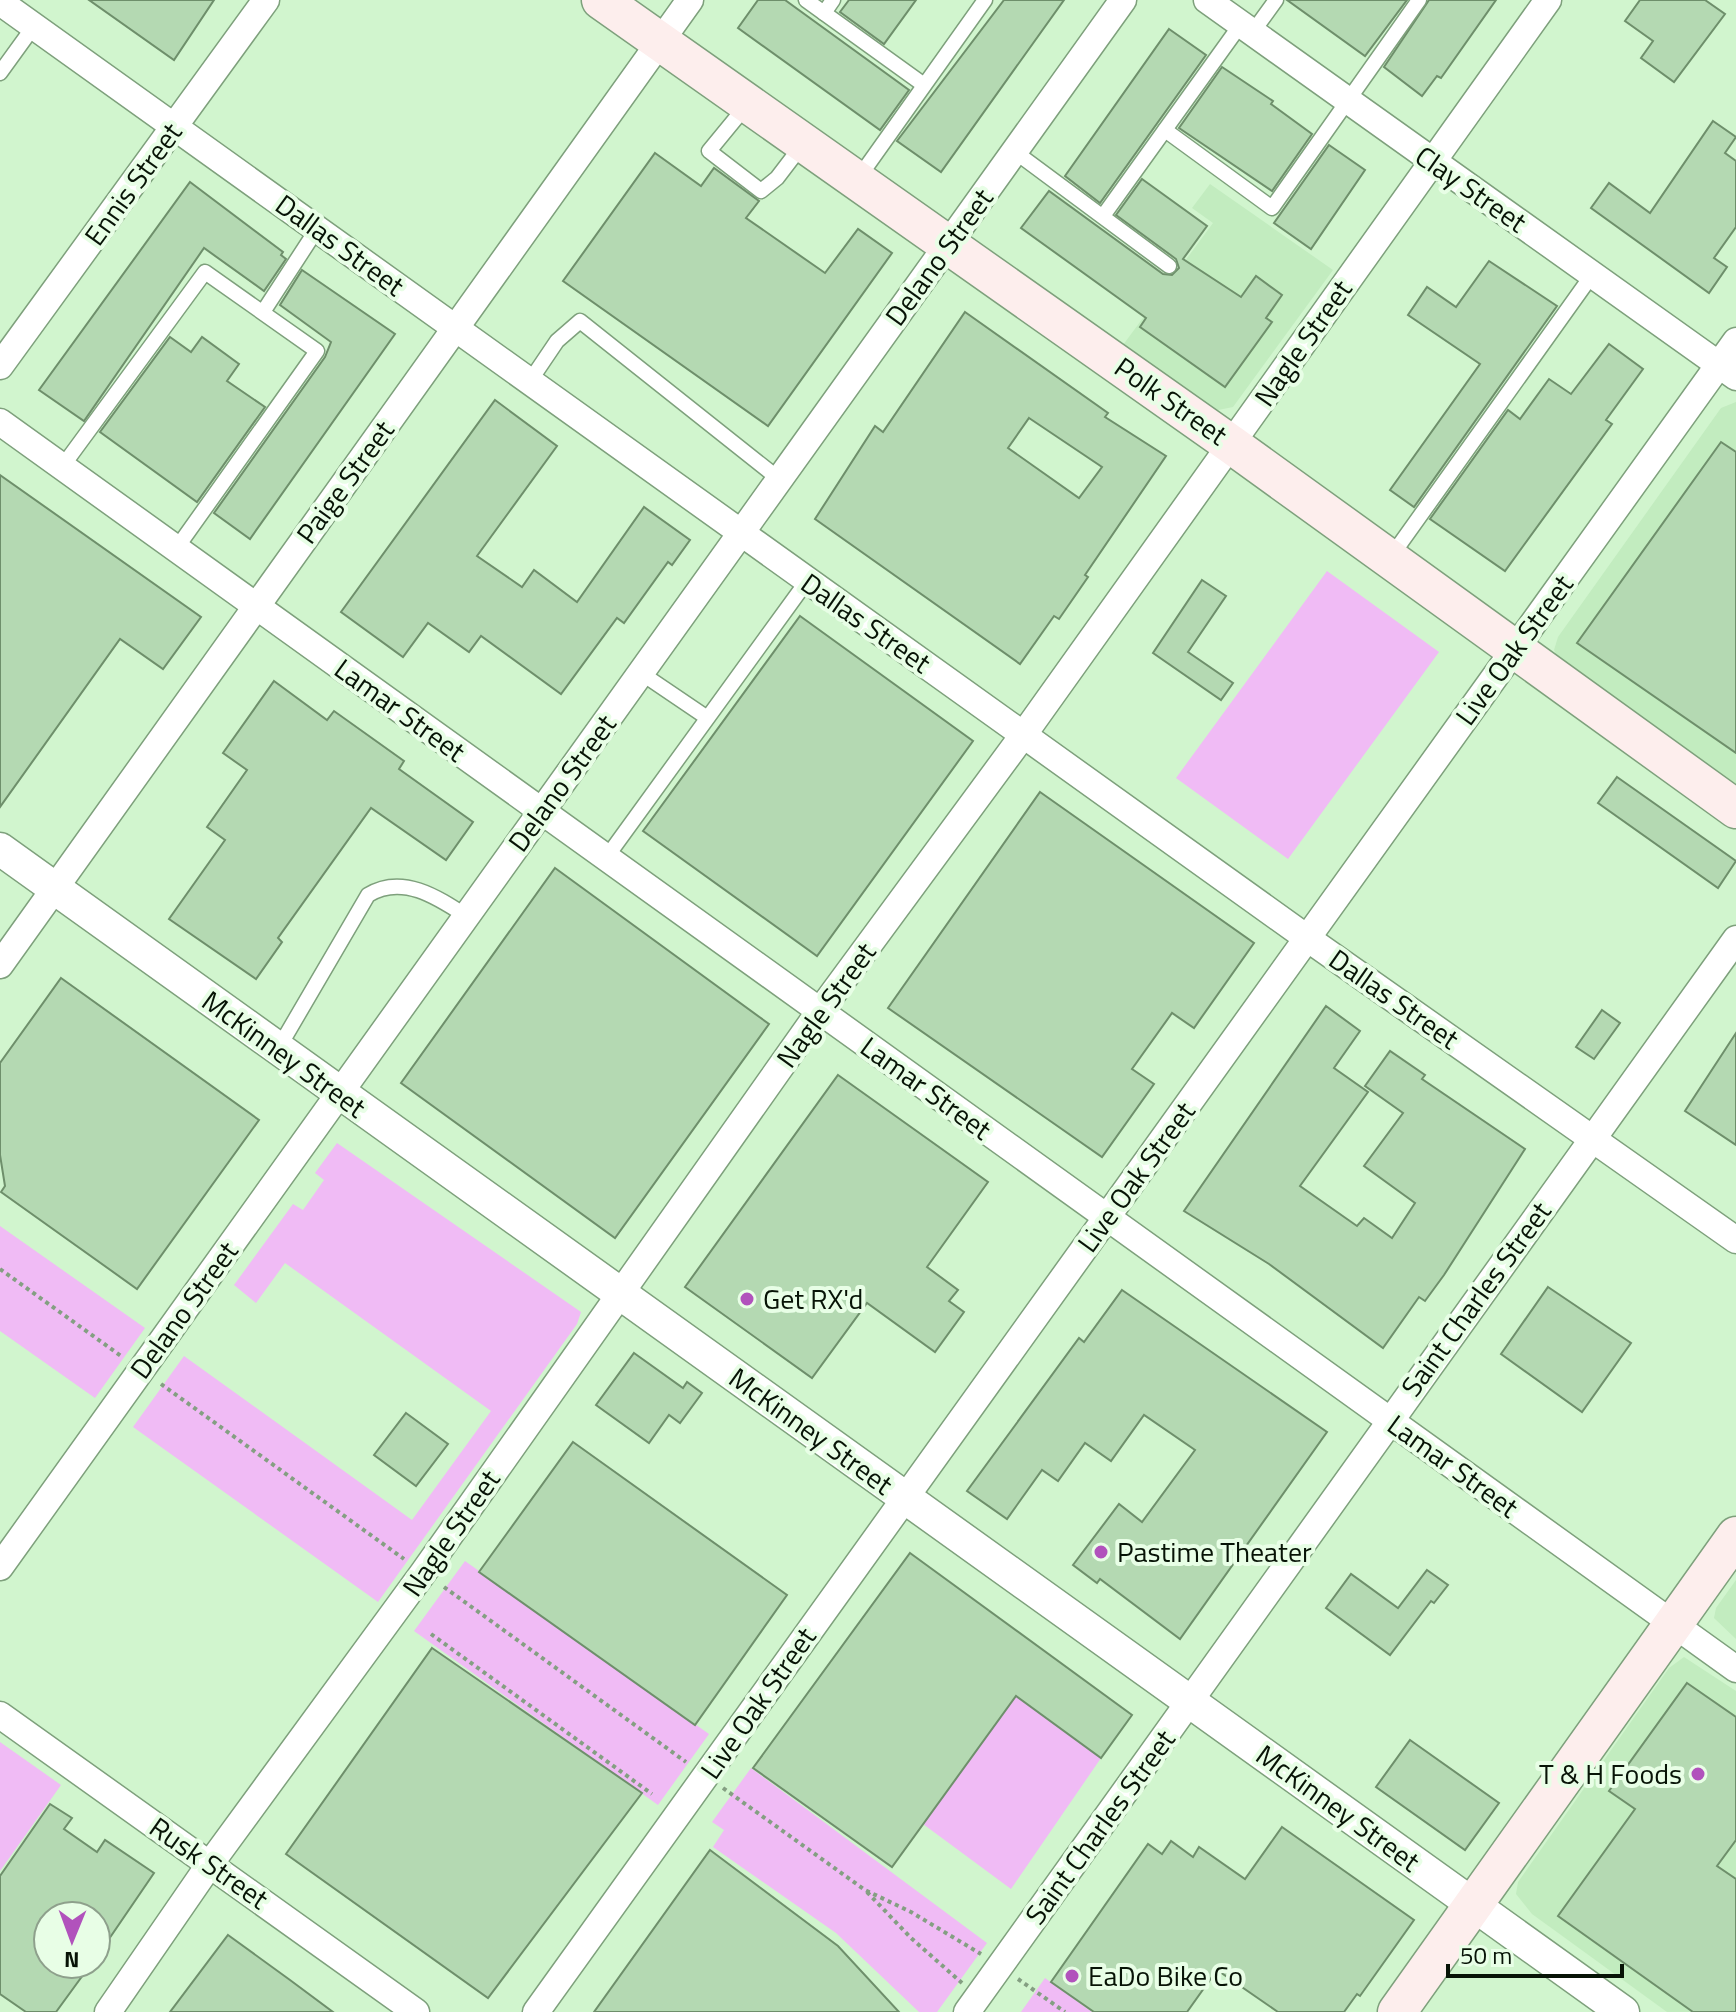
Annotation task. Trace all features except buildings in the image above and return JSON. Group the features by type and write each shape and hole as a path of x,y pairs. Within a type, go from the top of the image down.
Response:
{"main road":[{"name":"Polk Street","path":"601,0 1232,445 1736,809"},
{"path":"1397,2012 1736,1536"}],"street":[{"name":"Ennis Street","path":"0,366 266,0"},
{"name":"Paige Street","path":"0,965 690,0"},
{"name":"Delano Street","path":"0,1567 1123,0"},
{"name":"Clay Street","path":"1207,0 1728,371"},
{"name":"Nagle Street","path":"108,2012 210,1864 820,1011 1024,734 1548,0"},
{"name":"Dallas Street","path":"0,2 1307,938 1736,1240"},
{"name":"Live Oak Street","path":"536,2012 1516,648 1728,371 1736,341"},
{"name":"Lamar Street","path":"0,422 1736,1669"},
{"name":"McKinney Street","path":"0,849 1622,2012"},
{"name":"Saint Charles Street","path":"967,2012 1736,939"},
{"name":"Rusk Street","path":"0,1715 416,2012"}],"lane":[{"path":"806,0 924,85"},
{"path":"824,13 833,0"},
{"path":"857,181 985,0"},
{"path":"1103,216 1165,130 1246,28 1276,0"},
{"path":"1165,130 1272,208 1350,102 1419,0"},
{"path":"0,73 34,26"},
{"path":"747,104 709,151 761,191 777,178 804,144"},
{"path":"1014,151 1169,266"},
{"path":"263,312 317,229"},
{"path":"62,467 205,272 263,312 317,351 176,549"},
{"path":"1390,558 1592,275"},
{"path":"530,381 557,341 580,321 779,479"},
{"path":"606,858 807,581"},
{"path":"641,673 706,717"},
{"path":"278,1049 368,895 378,889 413,888 434,895 466,916"}],"path":[{"path":"0,1269 122,1357"},
{"path":"164,1387 403,1559"},
{"path":"450,1591 682,1759"},
{"path":"431,1634 652,1794"},
{"path":"735,1796 865,1890 911,1912 977,1952"},
{"path":"865,1890 911,1938 959,1981"},
{"path":"1027,1985 1065,2012"}],"shaded area":[{"path":"1210,184 1333,270 1233,407 1218,410 1208,408 1123,345 1213,223 1192,208"},
{"path":"1736,402 1736,786 1559,660 1554,650 1558,637 1721,408"},
{"path":"1327,571 1439,652 1288,859 1176,778"},
{"path":"337,1143 581,1312 577,1324 378,1602 133,1427 184,1356 412,1520 491,1411 285,1263 256,1303 234,1285 293,1204 303,1210 324,1180 315,1173"},
{"path":"0,1226 145,1328 95,1398 0,1331"},
{"path":"465,1561 709,1734 658,1805 414,1631"},
{"path":"1736,1580 1736,1639 1714,1618 1716,1608"},
{"path":"1684,1657 1736,1691 1736,2012 1667,2012 1532,1914 1516,1894 1518,1882 1669,1668"},
{"path":"1016,1696 1101,1758 1011,1889 923,1824"},
{"path":"0,1742 61,1785 0,1871"},
{"path":"751,1768 987,1943 937,2012 919,2012 836,1933 713,1847 724,1830 712,1822"},
{"path":"1045,1978 1092,2012 1021,2012"}],"place":[{"name":"Get RX'd","path":"747,1299"},
{"name":"Pastime Theater","path":"1101,1552"},
{"name":"T & H Foods","path":"1698,1774"},
{"name":"EaDo Bike Co","path":"1072,1976"}]}
